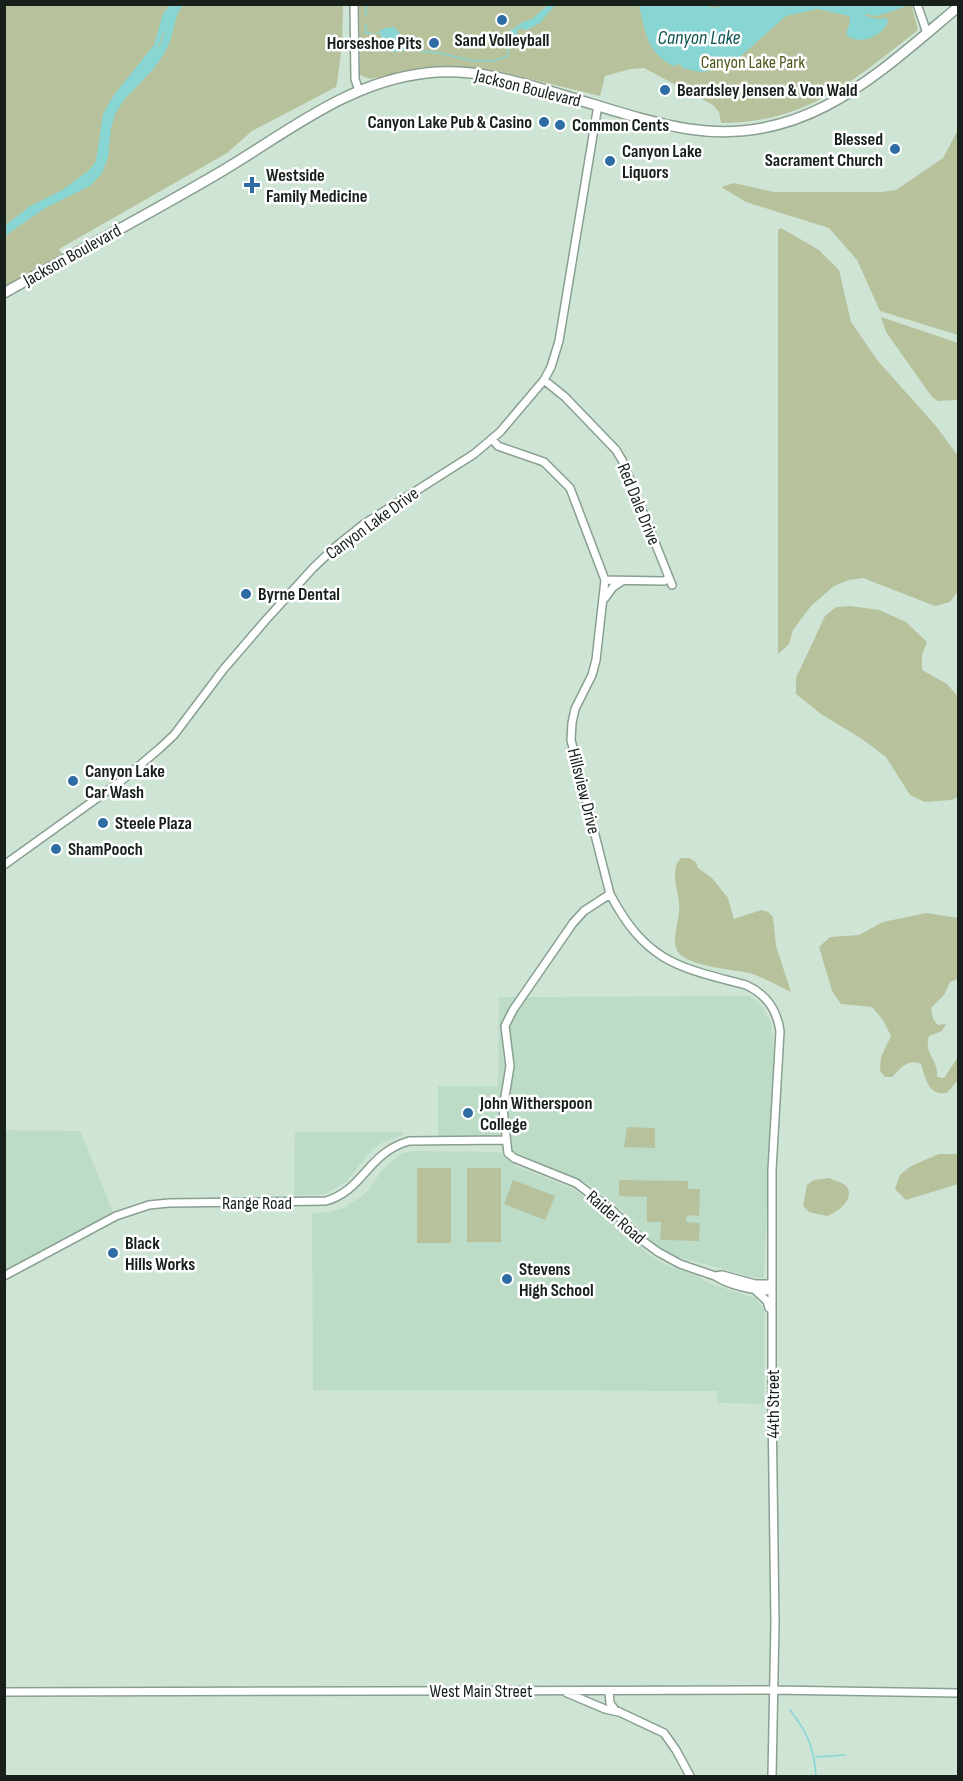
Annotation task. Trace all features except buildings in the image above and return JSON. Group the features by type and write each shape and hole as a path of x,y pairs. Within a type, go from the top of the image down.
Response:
{"main road":[{"name":"Jackson Boulevard","path":"4,293 218,174 310,116 359,91 394,80 426,73 470,73 504,78 671,126 700,130 738,131 776,125 814,112 844,97 958,7"}],"street":[{"path":"354,4 355,80 359,91"},
{"path":"917,5 927,33"},
{"name":"Canyon Lake Drive","path":"4,865 121,781 159,749 174,735 246,643 313,568 364,524 466,459 492,439 544,380 551,368 563,322 598,105"},
{"name":"Red Dale Drive","path":"544,380 565,397 622,459 670,582 664,580 622,581"},
{"name":"Hillsview Drive","path":"492,439 498,446 544,462 570,488 605,580 596,660 592,675 575,709 571,740 610,894 620,913 634,931 657,954 691,971 754,988 774,1009 780,1031"},
{"path":"605,580 622,581"},
{"path":"602,607 608,591 622,581"},
{"path":"505,1140 503,1109 510,1066 505,1026 508,1018 573,923 584,911 610,894"},
{"name":"44th Street","path":"772,1776 775,1623 771,1287 772,1153 780,1031"},
{"name":"Raider Road","path":"505,1140 510,1156 576,1184 614,1211 658,1252 680,1264 716,1276 721,1280 755,1290 771,1287"},
{"name":"Range Road","path":"4,1276 116,1216 141,1207 169,1203 326,1201 347,1192 377,1158 388,1149 401,1143 505,1140"},
{"path":"716,1276 722,1275 771,1287"},
{"path":"755,1290 767,1300 772,1327"},
{"name":"West Main Street","path":"4,1692 773,1690 958,1693"},
{"path":"564,1691 664,1733 690,1776"},
{"path":"609,1692 610,1703 620,1713"}],"shaded area":[{"name":"Stevens High School","path":"750,996 763,1007 771,1024 774,1042 764,1278 752,1277 678,1257 660,1248 644,1236 620,1208 586,1183 512,1151 499,1141 438,1141 438,1086 498,1086 499,997"},
{"name":"Black Hills Works","path":"5,1130 80,1131 113,1212 5,1270"},
{"path":"295,1132 403,1132 403,1135 382,1143 371,1151 346,1182 325,1194 294,1195"},
{"name":"Stevens High School","path":"414,1151 501,1152 518,1167 571,1188 587,1198 611,1217 648,1254 666,1265 697,1275 708,1283 755,1298 764,1309 764,1404 717,1403 717,1391 313,1390 312,1213 344,1208 366,1193 383,1169 400,1154"}],"green space":[{"name":"Canyon Lake Park","path":"911,4 918,30 872,66 828,95 804,107 779,116 752,121 721,123 719,112 713,105 644,68 630,69 605,76 600,96 498,71 466,67 423,67 370,79 360,75 359,5"},
{"path":"5,5 343,5 342,46 337,83 336,87 252,131 227,153 59,249 62,254 5,286"},
{"path":"958,130 958,335 880,311 857,260 829,228 746,202 721,187 734,183 774,192 896,190 943,158"},
{"path":"781,228 819,250 839,270 851,322 878,361 936,426 958,456 958,591 950,602 935,606 863,578 849,580 834,586 811,606 793,630 789,644 778,654 778,230"},
{"path":"881,317 958,343 958,400 938,401 932,397 886,332"},
{"path":"850,606 879,610 906,622 927,642 922,655 922,670 947,684 958,697 958,797 951,800 925,802 910,795 886,757 821,714 796,694 796,678 825,616 836,607"},
{"path":"681,858 689,858 696,862 698,868 712,878 728,898 734,919 761,910 773,917 776,946 791,992 753,974 698,963 680,954 675,943 679,902 675,873"},
{"path":"926,913 958,918 958,979 950,982 944,995 931,1008 933,1019 938,1025 946,1024 942,1031 929,1036 928,1042 937,1077 944,1078 958,1057 958,1080 947,1093 936,1092 932,1089 926,1081 921,1064 916,1062 908,1063 892,1077 885,1077 880,1071 881,1057 891,1036 883,1020 872,1007 841,1004 832,991 819,947 830,937 859,935 883,922"},
{"path":"627,1127 655,1128 655,1148 624,1147"},
{"path":"939,1154 958,1154 958,1184 906,1200 895,1189 900,1175 911,1166"},
{"path":"417,1168 451,1168 451,1243 417,1243"},
{"path":"467,1168 501,1168 501,1242 467,1242"},
{"path":"829,1178 847,1187 849,1196 847,1201 827,1216 809,1212 803,1206 807,1185 814,1180"},
{"path":"513,1180 555,1196 545,1220 504,1204"},
{"path":"619,1180 688,1181 688,1189 700,1189 699,1216 687,1215 686,1222 700,1223 699,1241 660,1240 661,1222 647,1222 647,1197 619,1196"}],"water":[{"name":"Canyon Lake","path":"703,4 714,7 725,4 905,5 878,16 865,14 877,19 887,18 888,21 876,35 864,40 851,38 846,34 850,22 849,16 818,9 786,16 734,61 728,58 720,63 719,69 701,72 682,68 677,64 675,67 658,55 653,48 646,33 639,5"},
{"path":"170,5 178,5 173,8 157,49 115,114 108,157 102,173 90,186 47,207 5,235 5,227 13,219 44,204 89,170 96,161 103,114 114,95 154,45 163,14"},
{"path":"548,5 555,5 540,23 526,30 520,28 517,31 518,37 505,43 504,35 523,22 532,19"},
{"path":"394,27 411,50 384,51 380,31"}],"waterway":[{"path":"124,94 156,59 166,40 173,14 179,4"},
{"path":"366,4 366,15"},
{"path":"366,25 366,33 371,33"},
{"path":"376,33 380,32"},
{"path":"411,50 439,53 474,61 494,61 508,56 507,43"},
{"path":"4,232 33,209 61,195"},
{"path":"790,1710 809,1741 816,1776"},
{"path":"816,1757 845,1755"}],"place":[{"name":"Sand Volleyball","path":"502,20"},
{"name":"Horseshoe Pits","path":"434,43"},
{"name":"Beardsley Jensen & Von Wald","path":"665,90"},
{"name":"Canyon Lake Pub & Casino","path":"544,122"},
{"name":"Common Cents","path":"560,125"},
{"name":"Blessed Sacrament Church","path":"895,149"},
{"name":"Canyon Lake Liquors","path":"610,161"},
{"name":"Westside Family Medicine","path":"252,185"},
{"name":"Byrne Dental","path":"246,594"},
{"name":"Canyon Lake Car Wash","path":"73,781"},
{"name":"Steele Plaza","path":"103,823"},
{"name":"ShamPooch","path":"56,849"},
{"name":"John Witherspoon College","path":"468,1113"},
{"name":"Black Hills Works","path":"113,1253"},
{"name":"Stevens High School","path":"507,1279"}]}
